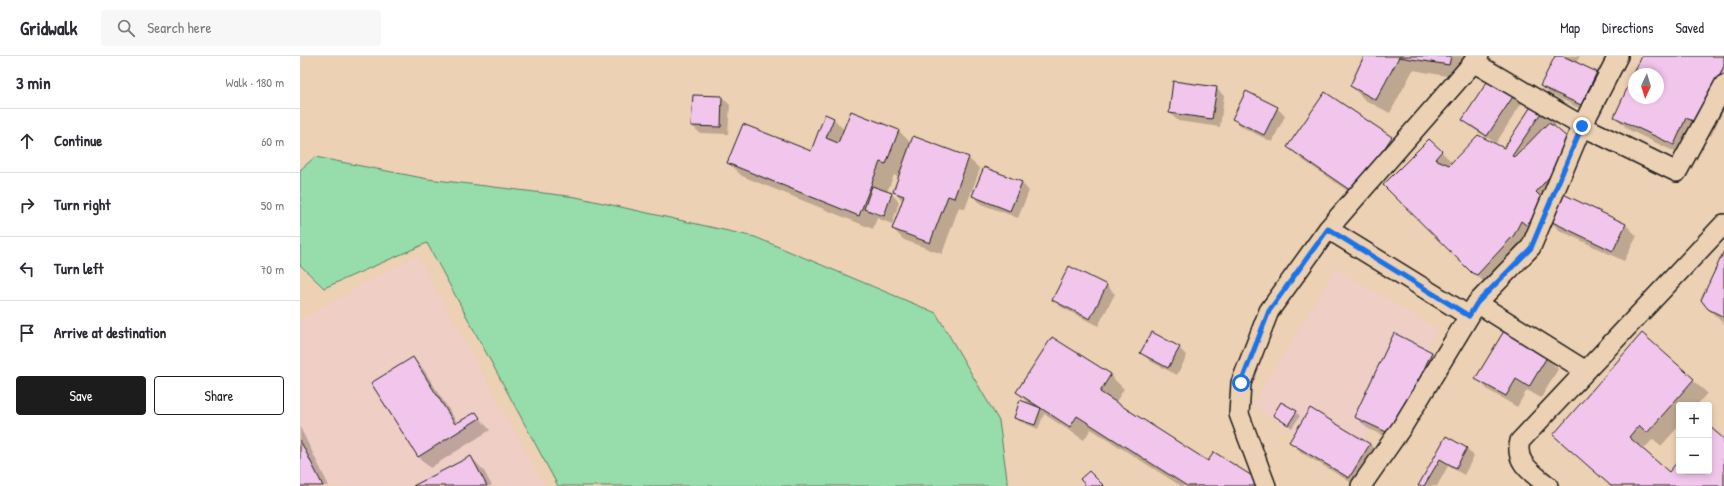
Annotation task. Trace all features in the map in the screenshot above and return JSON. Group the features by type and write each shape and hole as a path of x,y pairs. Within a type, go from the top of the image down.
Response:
{"street":[{"path":"1361,486 1402,427 1473,310 1531,248 1582,126 1618,56"},
{"path":"1266,486 1239,414 1241,383 1269,311 1328,229 1476,59 1582,126 1677,172 1724,85"},
{"path":"1548,486 1526,468 1520,459 1518,449 1520,441 1724,224"},
{"path":"1328,229 1473,310 1586,370"}],"shaded area":[{"path":"418,255 545,486 300,486 300,320"},
{"path":"1336,269 1439,330 1346,464 1252,405"}],"green space":[{"path":"315,157 428,179 576,197 755,237 936,313 999,421 1008,486 558,486 427,243 324,288 300,265 300,170"}],"building":[{"path":"1364,56 1451,56 1449,65 1399,57 1376,100 1350,86"},
{"path":"1555,56 1563,56 1597,72 1581,105 1540,86"},
{"path":"1642,56 1724,56 1724,66 1698,123 1686,118 1674,145 1614,117 1628,86 1628,104 1664,104 1664,68 1636,68"},
{"path":"1491,76 1516,92 1487,136 1462,120"},
{"path":"1173,81 1217,87 1212,119 1169,113"},
{"path":"1246,91 1278,107 1264,135 1232,119"},
{"path":"1325,92 1392,137 1354,193 1287,147"},
{"path":"693,95 722,96 721,127 691,126"},
{"path":"1532,105 1543,110 1512,156 1515,157 1548,123 1554,126 1569,139 1551,175 1536,192 1547,203 1526,225 1521,221 1514,235 1477,275 1472,273 1383,185 1429,139 1442,151 1435,159 1449,165 1478,135 1504,148"},
{"path":"851,111 899,130 886,164 880,162 859,216 727,163 743,124 811,151 825,114 834,118 826,138 838,143"},
{"path":"913,136 969,157 954,198 948,196 930,243 892,229 904,196 893,192"},
{"path":"984,167 1022,182 1010,211 972,196"},
{"path":"872,186 892,193 884,216 864,209"},
{"path":"1559,192 1626,224 1613,251 1546,219"},
{"path":"1724,251 1724,317 1708,309 1701,300"},
{"path":"1069,266 1107,285 1090,319 1052,300"},
{"path":"1504,331 1547,357 1529,387 1516,379 1506,396 1475,379"},
{"path":"1152,332 1180,347 1168,368 1140,353"},
{"path":"1394,333 1432,352 1393,435 1354,417"},
{"path":"1642,333 1694,379 1647,433 1639,425 1629,437 1669,472 1676,464 1676,474 1712,474 1712,429 1724,439 1724,486 1611,486 1553,435"},
{"path":"1052,337 1111,374 1100,392 1208,461 1214,452 1268,486 1187,486 1077,416 1070,427 1016,392"},
{"path":"413,357 455,424 476,412 480,418 418,457 371,383"},
{"path":"1020,400 1041,408 1035,425 1014,418"},
{"path":"1281,402 1297,411 1288,425 1273,415"},
{"path":"1310,408 1370,444 1349,478 1289,442"},
{"path":"1446,436 1467,448 1456,468 1440,459 1424,486 1418,486"},
{"path":"300,440 323,486 300,486"},
{"path":"471,456 487,486 413,486"},
{"path":"1089,471 1104,486 1086,486 1080,479"}],"route":[{"path":"1241,383 1269,311 1328,229 1469,316 1477,303 1531,248 1582,126"}]}
